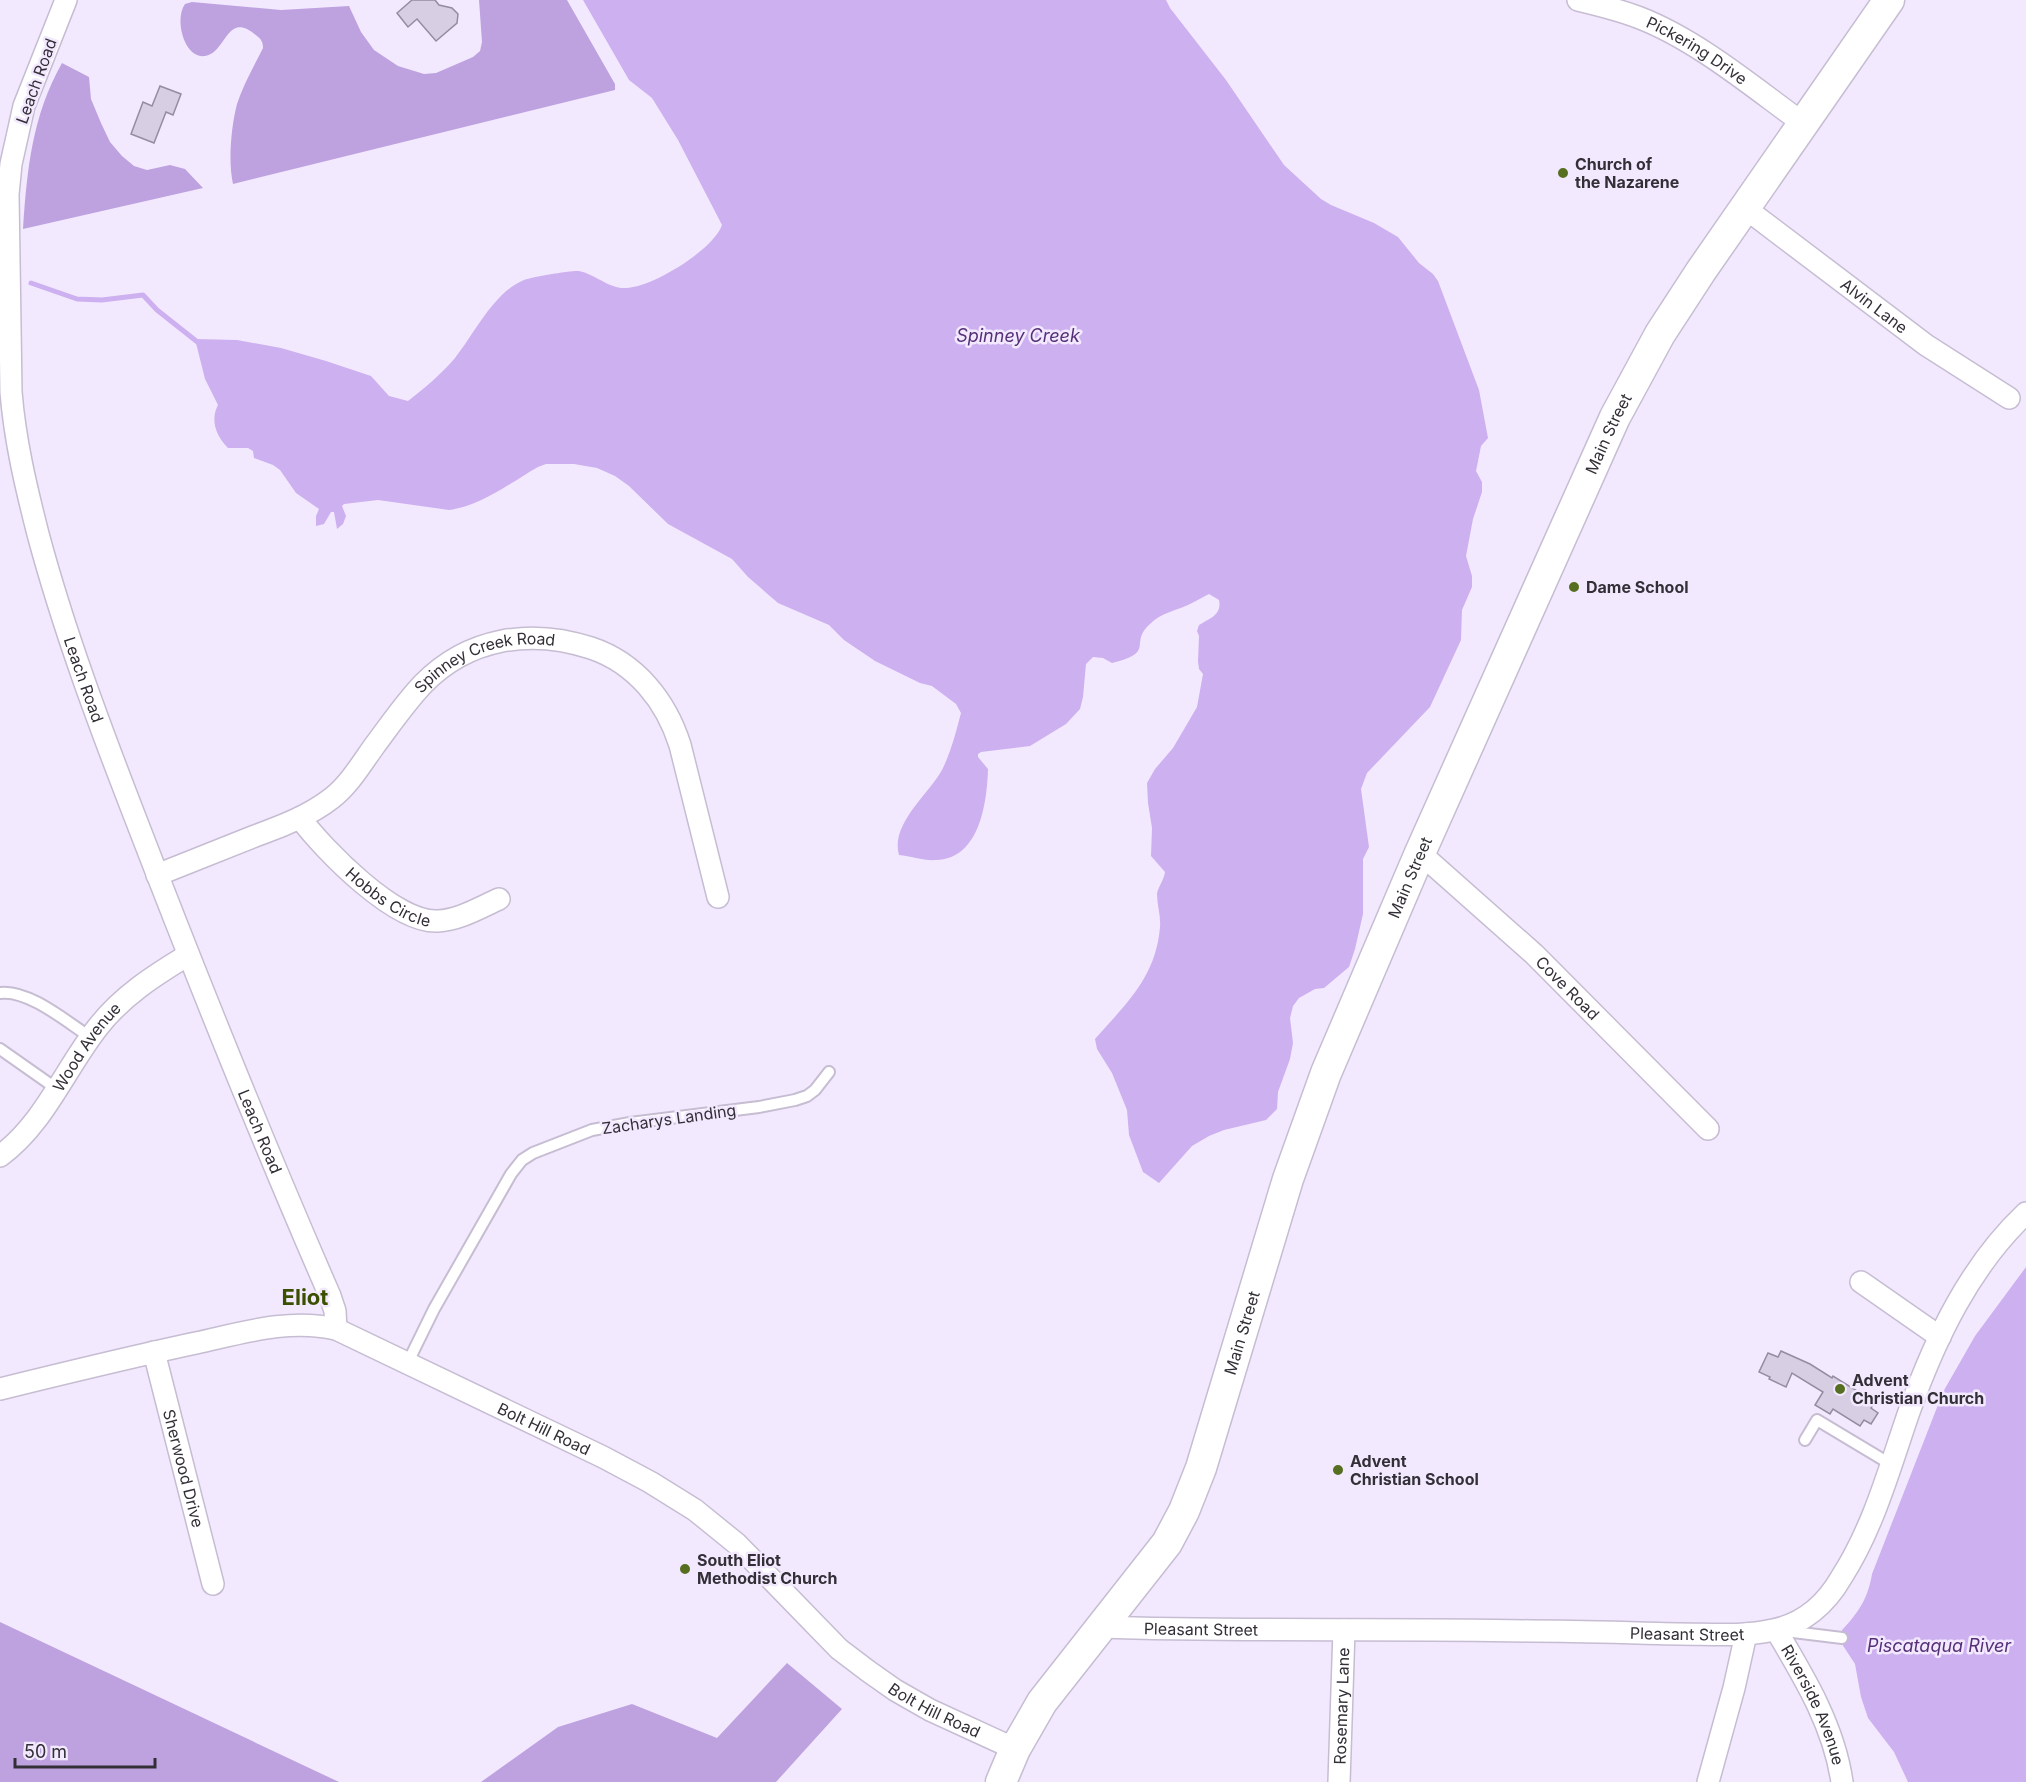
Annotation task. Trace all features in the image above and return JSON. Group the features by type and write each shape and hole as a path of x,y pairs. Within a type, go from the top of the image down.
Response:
{"main road":[{"name":"Main Street","path":"1001,1782 1015,1749 1042,1702 1167,1543 1180,1519 1193,1490 1308,1120 1326,1073 1420,853 1615,417 1660,334 1889,0"}],"street":[{"name":"Leach Road","path":"66,0 24,106 11,164 7,233 13,422 27,493 66,630 86,690 188,955 285,1194 330,1296 335,1311 336,1329"},
{"name":"Pickering Drive","path":"1578,0 1640,18 1665,30 1692,45 1804,124"},
{"name":"Alvin Lane","path":"1745,208 1926,345 2009,398"},
{"name":"Spinney Creek Road","path":"157,875 300,818 322,805 343,788 414,694 445,665 467,652 508,639 543,638 603,652 620,662 649,687 660,700 680,745 718,897"},
{"name":"Hobbs Circle","path":"300,818 333,858 390,903 414,916 429,921 452,919 499,899"},
{"name":"Cove Road","path":"1420,853 1534,954 1708,1129"},
{"name":"Wood Avenue","path":"0,1156 20,1139 57,1089 90,1037 110,1012 159,972 188,955"},
{"name":"Pleasant Street","path":"1101,1627 1746,1634 1776,1630 1811,1613 1832,1593 1858,1547 1892,1465 1911,1408 1953,1310 1992,1252 2026,1213"},
{"path":"1861,1282 1940,1337"},
{"name":"Bolt Hill Road","path":"0,1389 154,1352 284,1326 314,1325 336,1329 650,1482 695,1510 737,1544 839,1648 868,1671 930,1710 1015,1749"},
{"name":"Sherwood Drive","path":"154,1352 213,1584"},
{"name":"Rosemary Lane","path":"1339,1782 1344,1630"},
{"name":"Riverside Avenue","path":"1776,1630 1818,1706 1836,1751 1842,1782"},
{"path":"1708,1782 1732,1699 1746,1634"}],"lane":[{"path":"0,993 18,994 35,1002 90,1037"},
{"path":"0,1049 57,1089"},
{"name":"Zacharys Landing","path":"407,1364 434,1309 511,1174 522,1160 561,1141 602,1128 795,1100 815,1090 829,1072"},
{"path":"1805,1440 1817,1420 1892,1465"},
{"path":"1776,1630 1842,1638"}],"shaded area":[{"path":"479,0 567,0 615,84 615,90 233,184 230,155 235,113 242,90 263,44 257,36 239,27 233,30 212,53 205,56 198,55 191,51 183,37 181,19 185,4 192,2 281,10 349,6 361,32 374,50 398,66 424,74 436,73 473,57 480,51 482,42"},
{"path":"62,63 89,77 91,99 101,123 110,142 122,156 134,166 147,170 170,165 185,169 203,188 23,229 33,144 44,103"},
{"path":"0,1622 339,1782 0,1782"},
{"path":"787,1663 842,1709 776,1782 481,1782 558,1727 632,1704 717,1738"}],"water":[{"name":"Spinney Creek","path":"583,0 1166,0 1226,80 1284,165 1321,199 1374,223 1398,237 1419,263 1438,281 1479,390 1488,438 1481,446 1476,471 1482,482 1482,492 1473,519 1466,556 1472,576 1472,587 1462,610 1461,640 1430,707 1367,773 1361,789 1369,847 1363,859 1363,914 1355,949 1349,967 1324,988 1315,989 1299,998 1293,1006 1290,1018 1293,1043 1290,1059 1278,1092 1277,1109 1266,1120 1224,1130 1192,1146 1159,1183 1143,1172 1129,1135 1127,1110 1112,1073 1097,1049 1095,1039 1138,989 1153,961 1160,923 1157,894 1165,872 1151,856 1152,828 1147,783 1155,769 1173,748 1197,707 1203,674 1199,669 1197,631 1199,625 1217,613 1219,600 1209,594 1159,617 1144,631 1138,651 1126,659 1112,663 1103,658 1093,657 1086,664 1080,709 1066,724 1030,746 978,754 988,769 983,812 972,839 963,850 951,857 936,860 922,859 899,855 900,832 912,810 942,770 961,713 956,704 932,686 920,683 875,661 844,640 829,625 778,603 748,577 732,559 668,524 629,486 615,476 597,468 574,464 546,464 484,499 461,508 449,510 378,500 344,504 342,506 346,516 343,524 337,529 334,512 331,512 324,524 316,526 319,509 296,493 280,470 254,458 253,451 248,448 228,448 217,433 214,416 218,405 205,379 195,339 237,340 281,348 326,361 371,376 389,396 408,401 450,364 494,303 513,286 524,280 579,271 620,288 638,286 681,266 716,235 722,225 678,140 652,98 629,80"},
{"name":"Piscataqua River","path":"2026,1267 2026,1782 1908,1782 1894,1752 1868,1718 1861,1697 1855,1664 1842,1644 1842,1630 1858,1611 1865,1598 1872,1574 1943,1392 1975,1336"}],"building":[{"path":"412,0 435,0 439,5 452,8 458,14 457,23 436,41 417,19 408,27 397,13"},
{"path":"160,86 181,94 173,115 166,112 154,143 131,134 143,102 152,106"},
{"path":"1781,1351 1810,1364 1832,1378 1833,1376 1875,1402 1871,1408 1878,1413 1871,1424 1864,1420 1860,1426 1833,1409 1830,1414 1815,1405 1823,1392 1792,1373 1786,1387 1759,1372 1768,1353 1778,1357"}],"waterway":[{"name":"Spinney Creek","path":"31,283 77,299 102,300 143,295 157,310 200,344"}],"place":[{"name":"Church of the Nazarene","path":"1563,173"},
{"name":"Dame School","path":"1574,587"},
{"name":"Advent Christian Church","path":"1840,1389"},
{"name":"Advent Christian School","path":"1338,1470"},
{"name":"South Eliot Methodist Church","path":"685,1569"}],"district":[{"name":"Eliot","path":"305,1297"}]}
